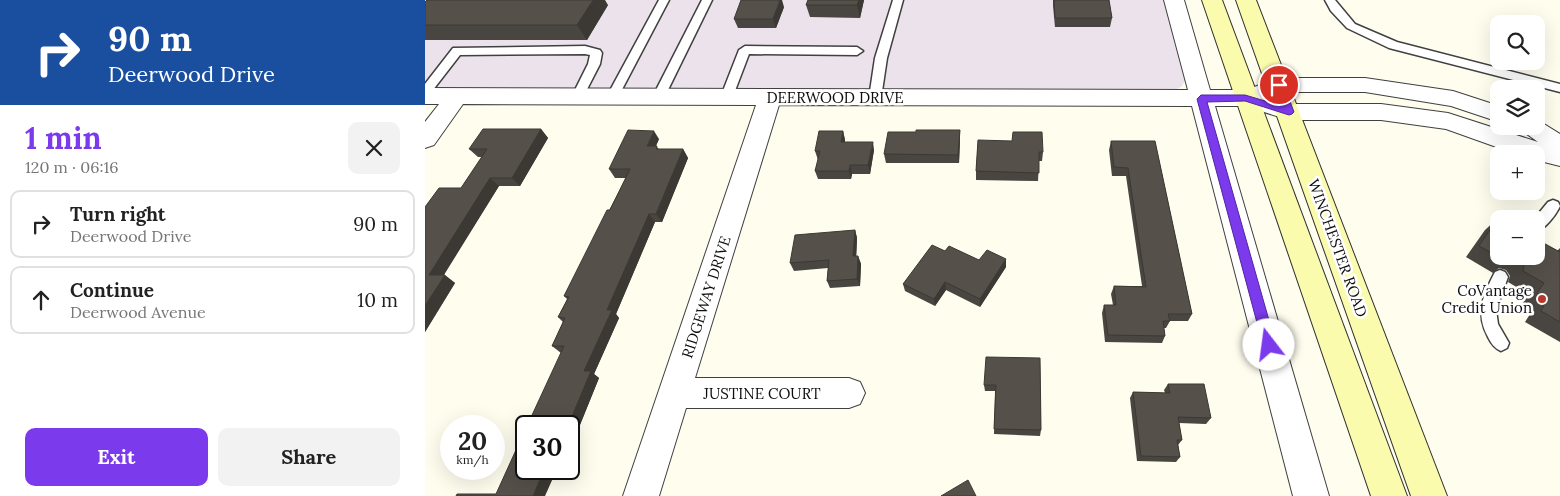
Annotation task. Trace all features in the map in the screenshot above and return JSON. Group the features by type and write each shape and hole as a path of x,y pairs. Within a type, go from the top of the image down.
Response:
{"main road":[{"path":"1212,0 1245,98 1389,496"},
{"name":"WINCHESTER ROAD","path":"1246,0 1289,112 1429,496"}],"street":[{"path":"1174,0 1311,496"},
{"path":"1245,98 1279,85 1386,87 1453,99 1490,111"},
{"name":"DEERWOOD DRIVE","path":"425,96 1245,98"},
{"path":"425,139 457,96"},
{"name":"RIDGEWAY DRIVE","path":"641,496 770,97"},
{"path":"1245,98 1289,112 1381,112 1448,121 1529,149 1560,157"},
{"path":"1545,135 1560,146"},
{"name":"JUSTINE COURT","path":"675,393 849,393"}],"lane":[{"path":"613,96 664,0"},
{"path":"659,96 707,0"},
{"path":"875,98 881,58 898,0"},
{"path":"1330,0 1335,9 1351,26 1393,45 1560,88"},
{"path":"425,92 457,51 585,50 596,53 594,64 578,96"},
{"path":"727,96 745,50 857,51"},
{"path":"1545,215 1553,206"},
{"path":"1500,277 1487,304 1487,316 1493,332 1501,343"}],"shaded area":[{"path":"425,0 1166,0 1185,81 1181,87 1172,91 425,87"}],"building":[{"path":"427,0 593,0 577,25 425,25 425,2"},
{"path":"741,0 780,0 773,19 734,19"},
{"path":"808,0 859,0 857,5 806,5"},
{"path":"1054,0 1109,0 1112,18 1055,18"},
{"path":"483,129 541,129 512,178 490,178 429,275 445,275 425,306 425,207 439,188 461,188 487,149 469,149"},
{"path":"628,130 654,131 647,146 657,146 656,149 683,149 656,214 649,214 607,310 612,310 584,371 591,371 573,415 532,415 564,346 552,346 565,318 558,317 569,297 564,296 607,210 610,210 630,169 609,169"},
{"path":"916,130 960,130 958,155 884,154 888,132 916,132"},
{"path":"819,131 843,131 841,142 873,142 868,165 850,165 849,171 815,171 820,151 815,151"},
{"path":"1013,132 1042,132 1043,152 1039,152 1039,173 976,171 978,140 1012,141"},
{"path":"1111,141 1155,141 1192,314 1168,314 1170,321 1163,321 1165,336 1108,335 1104,305 1116,305 1114,286 1146,287 1128,168 1114,167"},
{"path":"855,230 853,256 858,256 857,279 827,281 829,260 790,263 795,235"},
{"path":"1490,230 1490,252 1479,246"},
{"path":"1545,244 1560,252 1560,322 1541,311 1547,300 1537,293 1544,283 1523,271 1524,265 1545,265"},
{"path":"932,245 945,251 949,246 979,260 987,250 1006,259 980,299 945,282 934,299 903,284"},
{"path":"986,357 1040,358 1041,430 994,429 996,385 984,385"},
{"path":"1168,384 1204,384 1211,418 1178,417 1182,440 1177,440 1180,457 1141,456 1133,392 1170,393"},
{"path":"515,452 515,480 540,480 533,496 456,496 457,494 496,494 502,480 505,480 505,474"},
{"path":"968,480 976,496 941,496"}],"place":[{"name":"CoVantage Credit Union","path":"1542,299"}],"route":[{"path":"1269,345 1201,99 1245,98 1289,112 1279,85"}]}
